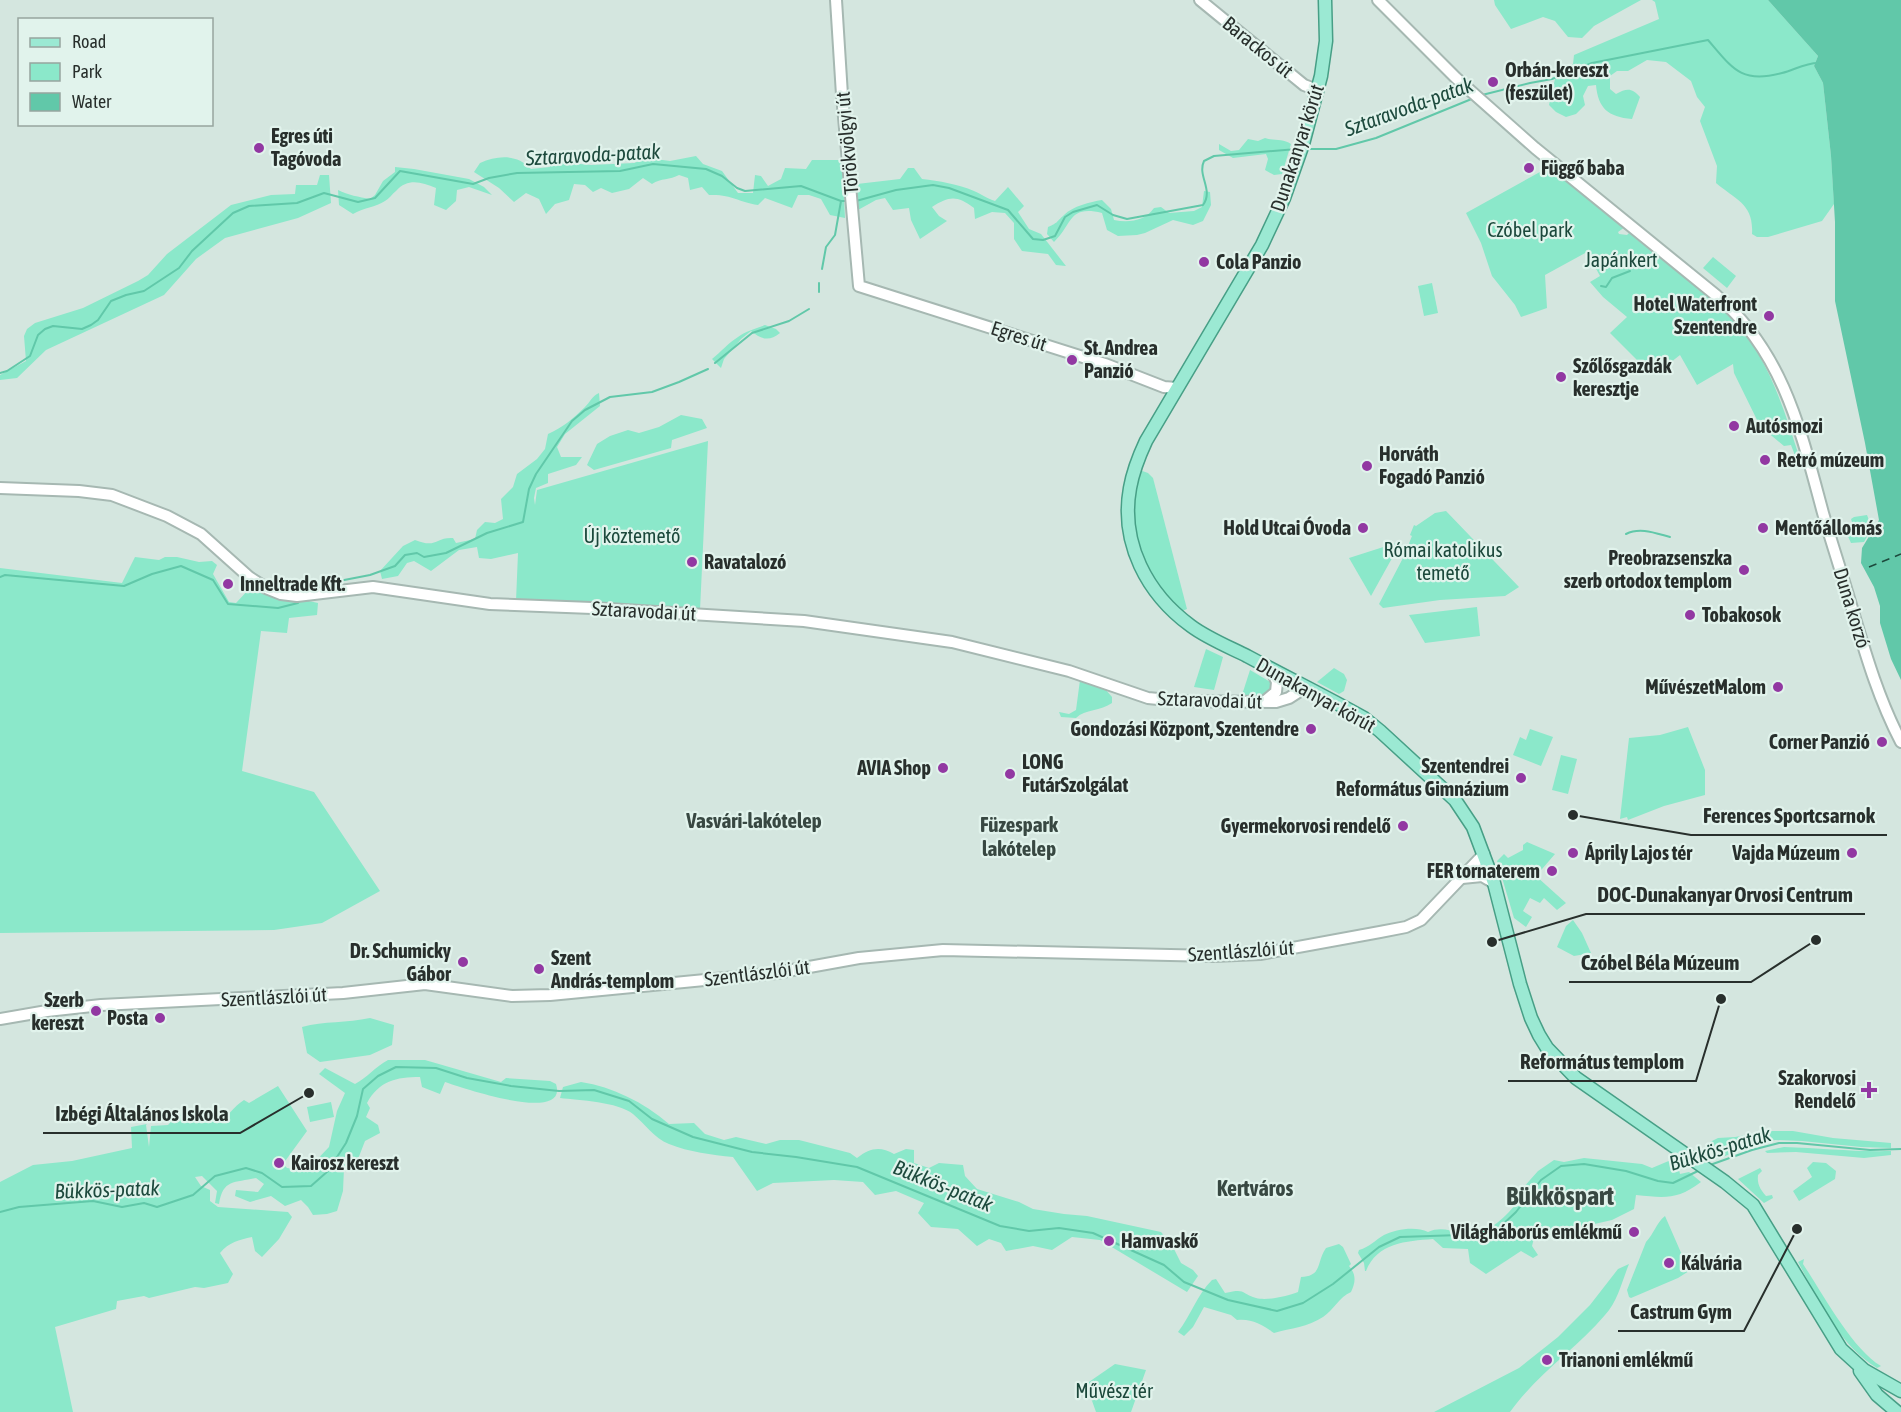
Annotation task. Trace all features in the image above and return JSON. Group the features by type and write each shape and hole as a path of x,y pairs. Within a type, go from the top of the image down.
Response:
{"main road":[{"name":"Dunakanyar körút","path":"1326,1 1326,41 1317,90 1301,149 1284,198 1262,245 1146,441 1134,468 1128,517 1130,538 1137,560 1148,583 1165,603 1192,628 1364,718 1427,774 1462,809 1473,827 1484,854 1525,1000 1539,1035 1547,1048 1576,1078 1714,1174 1753,1205 1833,1338 1852,1360 1876,1379 1901,1391"},
{"path":"1852,1360 1877,1395 1897,1412"}],"street":[{"name":"Törökvölgyi út","path":"836,0 859,286"},
{"name":"Barackos út","path":"1200,0 1309,88 1317,90"},
{"name":"Duna korzó","path":"1378,0 1472,92 1534,148 1717,296 1742,320 1776,370 1795,416 1872,678 1901,742"},
{"name":"Egres út","path":"859,286 1105,364 1164,387 1177,388"},
{"name":"Sztaravodai út","path":"0,488 79,491 112,495 167,516 201,534 249,577 281,594 297,596 373,587 490,604 804,621 962,645 1069,671 1148,698 1179,701 1283,701 1306,687"},
{"path":"1265,701 1276,692 1277,682 1271,669"},
{"name":"Szentlászlói út","path":"0,1019 101,1005 343,993 425,984 512,996 550,995 776,973 859,958 943,950 1214,956 1260,954 1406,927 1421,920 1484,854"},
{"path":"1461,878 1482,876 1494,883"}],"green space":[{"path":"1494,0 1641,0 1594,26 1582,38 1568,37 1555,21 1543,17 1511,29"},
{"path":"1652,0 1768,0 1818,56 1814,66 1823,83 1834,204 1822,221 1768,237 1757,237 1752,234 1752,224 1747,209 1716,183 1717,166 1700,121 1705,107 1697,97 1691,81 1666,62 1647,60 1628,71 1617,71 1610,76 1610,89 1616,94 1629,90 1640,97 1632,119 1617,116 1606,110 1599,100 1596,85 1588,86 1583,96 1585,105 1576,114 1566,117 1549,105 1555,79 1573,64 1574,55 1659,19 1655,2"},
{"path":"1265,138 1291,144 1282,174 1274,175 1265,170 1268,159 1266,154 1233,158 1219,150 1219,144 1231,151 1239,150 1248,139 1258,141"},
{"path":"696,156 703,164 722,171 738,193 753,193 755,175 761,176 768,186 781,179 785,168 806,169 812,160 842,160 845,218 830,215 821,199 809,195 798,195 792,208 765,198 758,205 751,204 724,196 709,195 702,187 690,190 688,178 679,175 652,184 643,178 629,189 612,193 601,188 593,192 585,185 574,184 569,200 555,204 546,214 539,199 526,193 514,202 499,188 474,172 480,163 500,157 513,158 531,169 550,167 550,161 564,158 569,163 591,165 634,163 648,158 670,161"},
{"path":"395,167 469,179 484,187 492,195 469,187 457,190 456,201 446,210 434,205 436,188 415,182 405,184 381,203 353,214 339,205 338,190 370,199 383,181 395,172"},
{"path":"1549,167 1554,168 1625,227 1618,232 1619,234 1629,233 1680,273 1731,318 1745,334 1771,378 1802,465 1799,466 1791,445 1784,446 1760,426 1734,373 1733,364 1697,385 1680,355 1661,370 1647,362 1642,365 1610,333 1627,317 1603,297 1590,282 1600,276 1587,252 1545,275 1547,308 1521,317 1515,305 1492,276 1481,243 1466,213"},
{"path":"908,168 914,168 922,179 962,186 995,201 1008,187 1024,206 1018,212 1029,229 1041,234 1066,266 1056,265 1048,254 1022,251 1014,239 1014,223 1005,213 992,212 975,219 974,208 958,199 948,199 932,207 939,216 947,221 920,239 911,220 909,208 893,210 885,198 876,200 858,210 857,184 900,179"},
{"path":"320,175 329,175 331,203 298,218 225,238 196,259 164,295 46,350 17,378 0,380 0,375 26,361 24,336 27,329 35,323 83,308 148,275 167,254 231,205 271,195 295,194 296,185 317,185"},
{"path":"1204,191 1210,192 1211,205 1203,221 1193,225 1173,220 1145,233 1118,236 1107,230 1102,213 1091,211 1077,214 1072,218 1054,242 1047,234 1048,227 1068,212 1087,203 1102,200 1111,209 1114,220 1131,221 1146,216 1154,208 1161,207 1169,213 1194,211 1202,207"},
{"path":"1713,257 1736,276 1727,288 1703,268"},
{"path":"1432,283 1438,313 1424,316 1418,286"},
{"path":"765,325 780,333 772,338 765,338 751,331 724,359 721,368 712,359 741,335"},
{"name":"Új köztemető","path":"599,393 600,406 565,434 557,447 561,457 582,457 576,465 548,474 548,483 536,488 535,505 537,490 708,441 700,610 516,601 518,553 491,559 479,558 477,547 459,550 431,571 414,561 407,563 398,576 382,579 380,571 403,546 415,540 432,543 453,538 456,543 475,539 477,530 485,522 495,523 503,519 501,499 513,487 517,474 537,459 545,449 548,434 572,419"},
{"path":"681,415 702,419 707,428 672,440 671,448 594,470 587,465 597,444 610,436 628,430 639,433 659,427"},
{"path":"1134,468 1148,473 1153,478 1187,609 1175,614 1165,604 1130,538"},
{"name":"Római katolikus temető","path":"1446,511 1519,587 1505,596 1440,600 1383,608 1379,604 1403,558 1414,525 1416,526 1435,513"},
{"path":"1867,515 1872,528 1864,542 1851,543 1846,532 1855,532 1851,519"},
{"path":"1399,542 1396,551 1371,596 1349,558"},
{"path":"135,557 159,560 165,557 177,557 199,562 212,561 217,565 213,574 229,602 236,603 250,588 318,603 317,615 289,618 287,633 261,631 242,771 314,792 380,891 322,923 274,930 0,933 0,568 122,583"},
{"path":"1477,607 1480,636 1425,643 1409,615"},
{"path":"1206,649 1223,657 1214,690 1194,687"},
{"path":"1334,668 1344,674 1347,680 1344,691 1339,694 1317,682"},
{"path":"1250,670 1272,683 1274,691 1263,697 1242,695"},
{"path":"1080,680 1105,689 1112,697 1112,703 1076,718 1061,717 1059,712 1069,714 1076,710"},
{"path":"1688,727 1705,770 1705,795 1664,806 1628,820 1627,817 1620,819 1629,738 1660,735"},
{"path":"1530,729 1553,737 1541,766 1513,755 1520,737 1526,740"},
{"path":"1561,755 1577,759 1568,794 1552,790"},
{"path":"1527,842 1555,854 1536,876 1566,903 1557,910 1544,898 1540,903 1530,898 1523,911 1532,917 1526,927 1514,918 1497,861 1504,854 1508,858 1523,850 1523,845"},
{"path":"1573,920 1591,953 1574,956 1557,947 1566,926"},
{"path":"370,1018 394,1025 392,1045 370,1055 320,1062 307,1053 302,1027"},
{"path":"388,1060 425,1060 501,1082 506,1078 550,1081 556,1084 556,1096 546,1102 531,1103 490,1096 445,1082 440,1094 422,1087 420,1077 396,1079 383,1085 367,1103 370,1108 366,1117 378,1125 380,1133 365,1141 358,1159 344,1168 343,1191 337,1211 327,1214 313,1215 301,1200 285,1206 271,1196 250,1202 235,1196 236,1190 258,1192 264,1184 256,1178 227,1186 223,1190 219,1204 215,1203 217,1191 202,1176 195,1177 201,1186 210,1190 210,1201 218,1207 288,1212 292,1217 279,1239 262,1257 255,1251 252,1237 234,1242 223,1249 220,1253 233,1274 228,1283 204,1288 195,1287 149,1298 144,1296 117,1301 116,1309 55,1327 73,1412 0,1412 0,1182 33,1165 72,1161 132,1148 131,1127 147,1124 149,1147 151,1126 168,1125 176,1116 215,1109 218,1122 244,1100 249,1103 278,1086 307,1131 283,1164 287,1168 306,1171 329,1147 337,1111 345,1093 319,1074 325,1068 355,1084"},
{"path":"581,1082 593,1084 627,1097 649,1109 669,1124 694,1123 705,1134 724,1140 736,1137 766,1144 780,1140 799,1140 850,1153 857,1158 875,1149 894,1154 906,1149 914,1150 914,1163 929,1168 939,1163 963,1165 965,1176 977,1189 1019,1202 1033,1209 1087,1216 1161,1232 1172,1245 1181,1263 1198,1276 1187,1292 1100,1240 1072,1237 1052,1250 1033,1246 1006,1251 1001,1243 989,1239 977,1246 958,1229 931,1227 918,1213 924,1203 896,1191 875,1195 863,1182 834,1180 773,1183 757,1191 733,1157 693,1151 669,1144 654,1135 633,1114 618,1107 598,1102 560,1098 563,1087"},
{"path":"331,1102 334,1117 310,1122 307,1107"},
{"path":"1771,1131 1793,1131 1833,1138 1891,1143 1891,1148 1775,1140 1714,1160 1708,1157 1705,1151 1710,1142 1718,1138"},
{"path":"1784,1147 1891,1151 1891,1155 1864,1158 1796,1152 1767,1153 1765,1151"},
{"path":"1584,1158 1642,1164 1652,1168 1671,1160 1678,1166 1680,1174 1689,1172 1701,1182 1678,1195 1655,1197 1636,1195 1634,1209 1612,1220 1577,1228 1563,1227 1534,1238 1532,1246 1538,1255 1533,1258 1521,1251 1486,1274 1470,1263 1468,1249 1443,1248 1433,1239 1403,1243 1385,1249 1377,1254 1365,1271 1359,1250 1384,1235 1394,1231 1412,1229 1461,1233 1494,1225 1516,1204 1514,1198 1538,1171 1554,1160 1564,1162"},
{"path":"1813,1162 1826,1163 1836,1171 1835,1179 1799,1201 1793,1191 1812,1177 1807,1168"},
{"path":"1760,1168 1762,1171 1758,1175 1759,1186 1766,1196 1772,1195 1773,1198 1764,1203 1738,1179"},
{"path":"1665,1216 1689,1271 1631,1298 1627,1290 1646,1242"},
{"path":"1339,1244 1343,1247 1351,1264 1349,1266 1355,1278 1354,1285 1351,1292 1317,1320 1274,1333 1257,1323 1237,1320 1231,1315 1204,1307 1193,1327 1184,1336 1178,1332 1202,1292 1212,1280 1216,1279 1225,1293 1240,1291 1261,1299 1289,1295 1298,1292 1301,1277 1316,1271 1326,1248"},
{"path":"1804,1259 1803,1264 1849,1334 1870,1358 1881,1366 1877,1368 1864,1358 1841,1334 1822,1306 1798,1262"},
{"path":"1629,1264 1609,1309 1594,1327 1532,1386 1510,1412 1434,1412 1519,1368 1558,1337 1590,1305 1618,1269"},
{"name":"Művész tér","path":"1115,1364 1146,1370 1131,1412 1096,1412 1086,1384"}],"water":[{"path":"1768,0 1901,0 1901,680 1891,659 1880,623 1880,606 1874,587 1861,563 1862,548 1879,520 1835,301 1835,222 1831,156 1823,83 1814,66 1818,56"}],"waterway":[{"name":"Sztaravoda-patak","path":"1482,95 1552,79 1592,63 1708,40 1724,59 1739,72 1747,75 1768,76 1818,63"},
{"name":"Sztaravoda-patak","path":"1306,149 1336,149 1376,138 1474,98"},
{"name":"Sztaravoda-patak","path":"856,201 896,190 933,185 949,188 1008,210 1033,239 1043,240 1055,236 1065,217 1073,212 1097,205 1113,215 1127,219 1203,205 1207,194 1202,167 1204,161 1214,156 1297,149"},
{"name":"Sztaravoda-patak","path":"0,373 30,356 38,335 45,329 53,326 82,329 91,325 98,320 111,301 144,291 179,268 192,251 233,213 249,206 297,203 324,193 358,202 375,198 400,171 473,184 489,178 517,173 620,171 653,164 706,169 745,191 801,186 841,201 847,201"},
{"path":"822,269 826,247 835,235 841,201"},
{"path":"1637,261 1647,266"},
{"path":"1601,286 1606,287 1612,278 1630,271"},
{"path":"819,283 819,292"},
{"path":"715,363 752,333 789,321 809,309"},
{"path":"306,590 308,587 370,575 395,566 405,555 417,553 424,557 446,553 487,533 523,522 529,489 536,474 572,421 585,410 610,397 652,392 708,369"},
{"path":"1626,534 1642,531 1670,537"},
{"path":"0,577 5,575 124,586 152,574 181,566 213,580 228,604 278,608 298,603 300,600"},
{"name":"Bükkös-patak","path":"0,1212 19,1207 93,1201 122,1207 144,1203 157,1207 193,1195 215,1176 246,1168 262,1173 282,1187 311,1186 328,1171 346,1143 357,1116 363,1089 378,1076 396,1067 436,1068 467,1078 511,1086 559,1091 594,1090 629,1101 652,1119 693,1137 752,1152 857,1167 1000,1226 1029,1231 1059,1228 1093,1233 1164,1265 1184,1282 1228,1300 1277,1311 1303,1303 1333,1284 1379,1247 1400,1237 1460,1235 1499,1228 1516,1212 1541,1180 1561,1166 1584,1164 1626,1171 1673,1183 1700,1170"},
{"name":"Bükkös-patak","path":"1710,1165 1779,1143 1870,1150 1901,1149"}],"ferry route":[{"path":"1869,567 1901,554"}],"place":[{"name":"Orbán-kereszt (feszület)","path":"1493,82"},
{"name":"Egres úti Tagóvoda","path":"259,148"},
{"name":"Függő baba","path":"1529,168"},
{"name":"Cola Panzio","path":"1204,262"},
{"name":"Hotel Waterfront Szentendre","path":"1769,316"},
{"name":"St. Andrea Panzió","path":"1072,360"},
{"name":"Szőlősgazdák keresztje","path":"1561,377"},
{"name":"Autósmozi","path":"1734,426"},
{"name":"Retró múzeum","path":"1765,460"},
{"name":"Horváth Fogadó Panzió","path":"1367,466"},
{"name":"Hold Utcai Óvoda","path":"1363,528"},
{"name":"Mentőállomás","path":"1763,528"},
{"name":"Ravatalozó","path":"692,562"},
{"name":"Preobrazsenszka szerb ortodox templom","path":"1744,570"},
{"name":"Inneltrade Kft.","path":"228,584"},
{"name":"Tobakosok","path":"1690,615"},
{"name":"MűvészetMalom","path":"1778,687"},
{"name":"Gondozási Központ, Szentendre","path":"1311,729"},
{"name":"Corner Panzió","path":"1882,742"},
{"name":"AVIA Shop","path":"943,768"},
{"name":"LONG FutárSzolgálat","path":"1010,774"},
{"name":"Szentendrei Református Gimnázium","path":"1521,778"},
{"name":"Ferences Sportcsarnok","path":"1573,815"},
{"name":"Gyermekorvosi rendelő","path":"1403,826"},
{"name":"Áprily Lajos tér","path":"1573,853"},
{"name":"Vajda Múzeum","path":"1852,853"},
{"name":"FER tornaterem","path":"1552,871"},
{"name":"Czóbel Béla Múzeum","path":"1816,940"},
{"name":"DOC-Dunakanyar Orvosi Centrum","path":"1492,942"},
{"name":"Dr. Schumicky Gábor","path":"463,962"},
{"name":"Szent András-templom","path":"539,969"},
{"name":"Református templom","path":"1721,999"},
{"name":"Szerb kereszt","path":"96,1011"},
{"name":"Posta","path":"160,1018"},
{"name":"Szakorvosi Rendelő","path":"1869,1090"},
{"name":"Izbégi Általános Iskola","path":"309,1093"},
{"name":"Kairosz kereszt","path":"279,1163"},
{"name":"Castrum Gym","path":"1797,1229"},
{"name":"Világháborús emlékmű","path":"1634,1232"},
{"name":"Hamvaskő","path":"1109,1241"},
{"name":"Kálvária","path":"1669,1263"},
{"name":"Trianoni emlékmű","path":"1547,1360"}],"district":[{"name":"Vasvári-lakótelep","path":"754,821"},
{"name":"Füzespark lakótelep","path":"1019,837"},
{"name":"Kertváros","path":"1255,1188"},
{"name":"Bükköspart","path":"1560,1196"}],"park label":[{"name":"Czóbel park","path":"1530,230"},
{"name":"Japánkert","path":"1621,260"}]}
